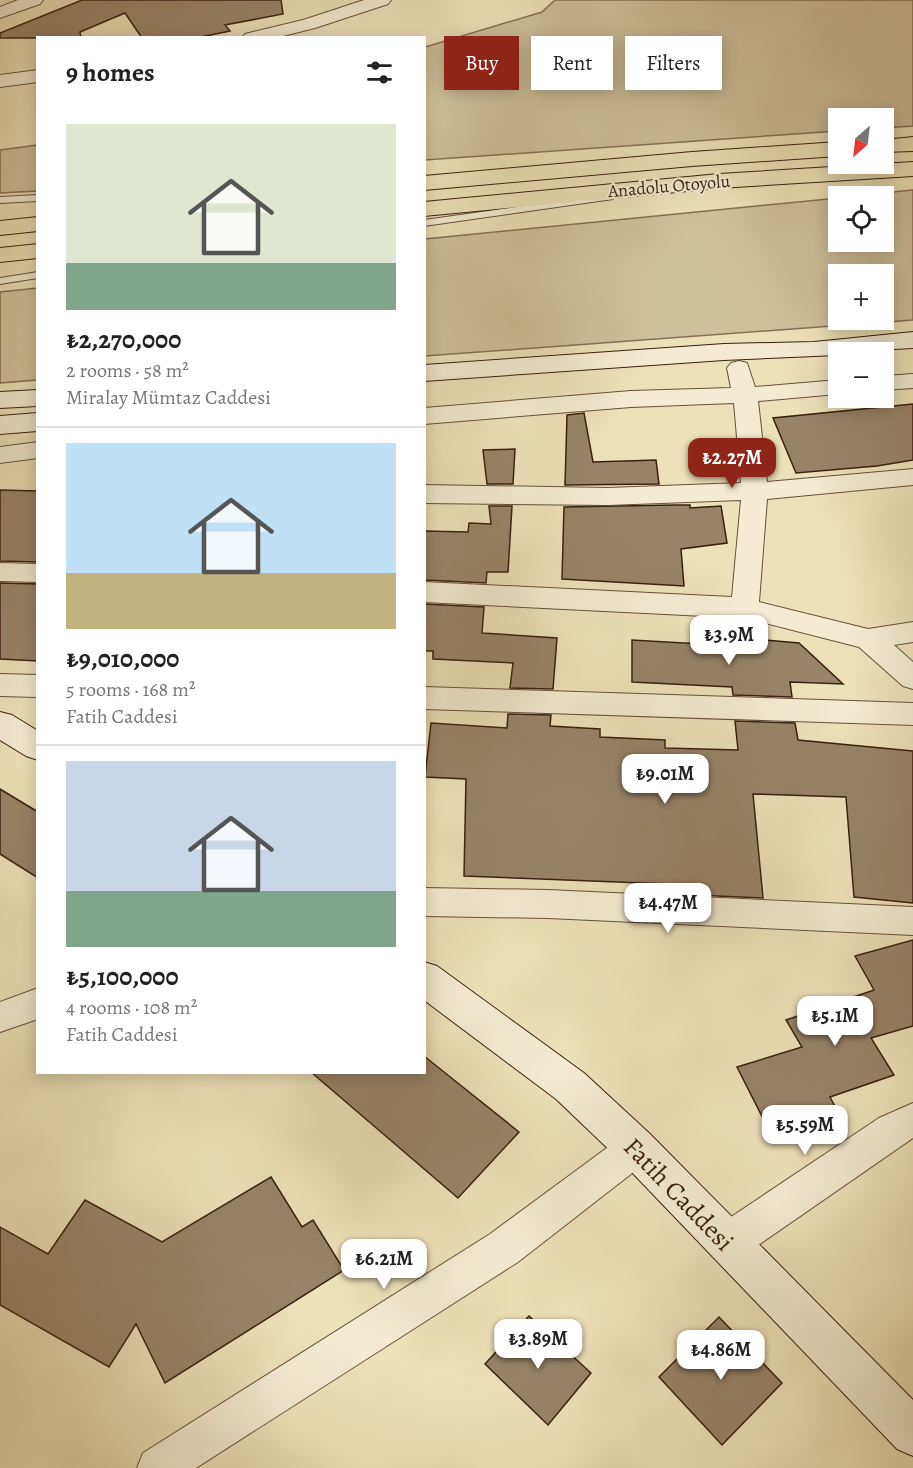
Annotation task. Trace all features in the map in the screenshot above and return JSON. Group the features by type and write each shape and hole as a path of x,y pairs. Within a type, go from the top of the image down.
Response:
{"highway":[{"path":"894,145 913,144"},
{"name":"Anadolu Otoyolu","path":"426,183 828,150"},
{"name":"Anadolu Otoyolu","path":"426,209 719,182 913,169"},
{"path":"0,228 36,224"},
{"path":"0,255 36,251"}],"main road":[{"path":"426,373 724,352 814,350 913,340"},
{"path":"426,394 739,368 814,350"},
{"path":"0,400 36,398"},
{"path":"0,425 36,422"},
{"path":"0,724 36,746"},
{"name":"Fatih Caddesi","path":"426,979 570,1086 636,1148 913,1433"}],"street":[{"path":"0,12 34,0"},
{"path":"330,0 342,14"},
{"path":"259,36 309,24 382,0"},
{"path":"0,81 36,76"},
{"path":"739,368 745,395 755,492 745,608"},
{"path":"894,382 913,381"},
{"path":"426,416 631,399 745,395 828,388"},
{"path":"0,455 36,450"},
{"path":"426,494 524,497 755,492 913,477"},
{"path":"0,572 36,573"},
{"path":"426,592 745,608 868,639 913,632"},
{"path":"868,639 913,678"},
{"path":"0,685 36,686"},
{"path":"426,698 913,714"},
{"path":"426,902 560,904 913,921"},
{"path":"0,1017 36,1004"},
{"path":"728,1243 892,1130 913,1120"},
{"path":"158,1468 504,1248 636,1148"}],"lane":[{"path":"426,178 508,175"},
{"path":"426,223 719,182"},
{"path":"0,200 36,198"},
{"path":"0,281 36,275"}],"shaded area":[{"path":"555,0 913,0 913,126 894,127 894,108 828,108 828,132 426,160 426,47 444,41 444,90 519,90 519,36 462,36 542,12"},
{"path":"36,145 36,191 0,193 0,150"},
{"path":"913,190 913,320 894,321 894,264 828,264 828,326 426,356 426,239 828,199 828,252 894,252 894,192"},
{"path":"36,288 36,380 0,383 0,292"}],"building":[{"path":"82,0 281,0 283,14 225,25 230,31 206,36 141,36 125,13 80,32 81,36 0,38 0,33"},
{"path":"913,404 913,460 877,466 796,473 773,418 894,408 894,406"},
{"path":"584,413 593,462 656,460 659,484 565,485 567,415"},
{"path":"515,449 513,484 487,484 483,450"},
{"path":"0,490 36,491 36,562 0,561"},
{"path":"690,505 690,508 721,506 727,543 681,549 684,586 562,579 564,507"},
{"path":"489,506 512,506 508,572 487,572 486,583 426,580 426,531 468,532 469,523 491,524"},
{"path":"0,583 36,584 36,661 0,659"},
{"path":"426,604 484,607 482,633 557,638 553,689 510,688 513,663 433,659 433,651 426,651"},
{"path":"754,639 799,643 843,684 790,682 792,697 733,695 732,687 632,682 632,640 755,647"},
{"path":"508,714 551,715 550,726 600,729 600,737 665,740 665,748 738,750 735,721 795,723 798,740 913,751 913,903 854,897 846,797 753,794 763,898 695,895 694,885 464,876 466,779 426,777 431,723 507,728"},
{"path":"0,789 36,811 36,877 0,854"},
{"path":"913,940 913,1026 871,1038 894,1075 830,1097 840,1116 773,1138 737,1067 802,1047 786,1020 874,990 855,956"},
{"path":"426,1058 519,1132 458,1198 313,1074 426,1074"},
{"path":"271,1177 302,1227 313,1220 344,1270 165,1383 136,1324 109,1367 0,1305 0,1227 48,1254 85,1200 162,1242"},
{"path":"529,1316 591,1373 548,1425 485,1364"},
{"path":"719,1317 782,1383 722,1445 659,1377"}]}
